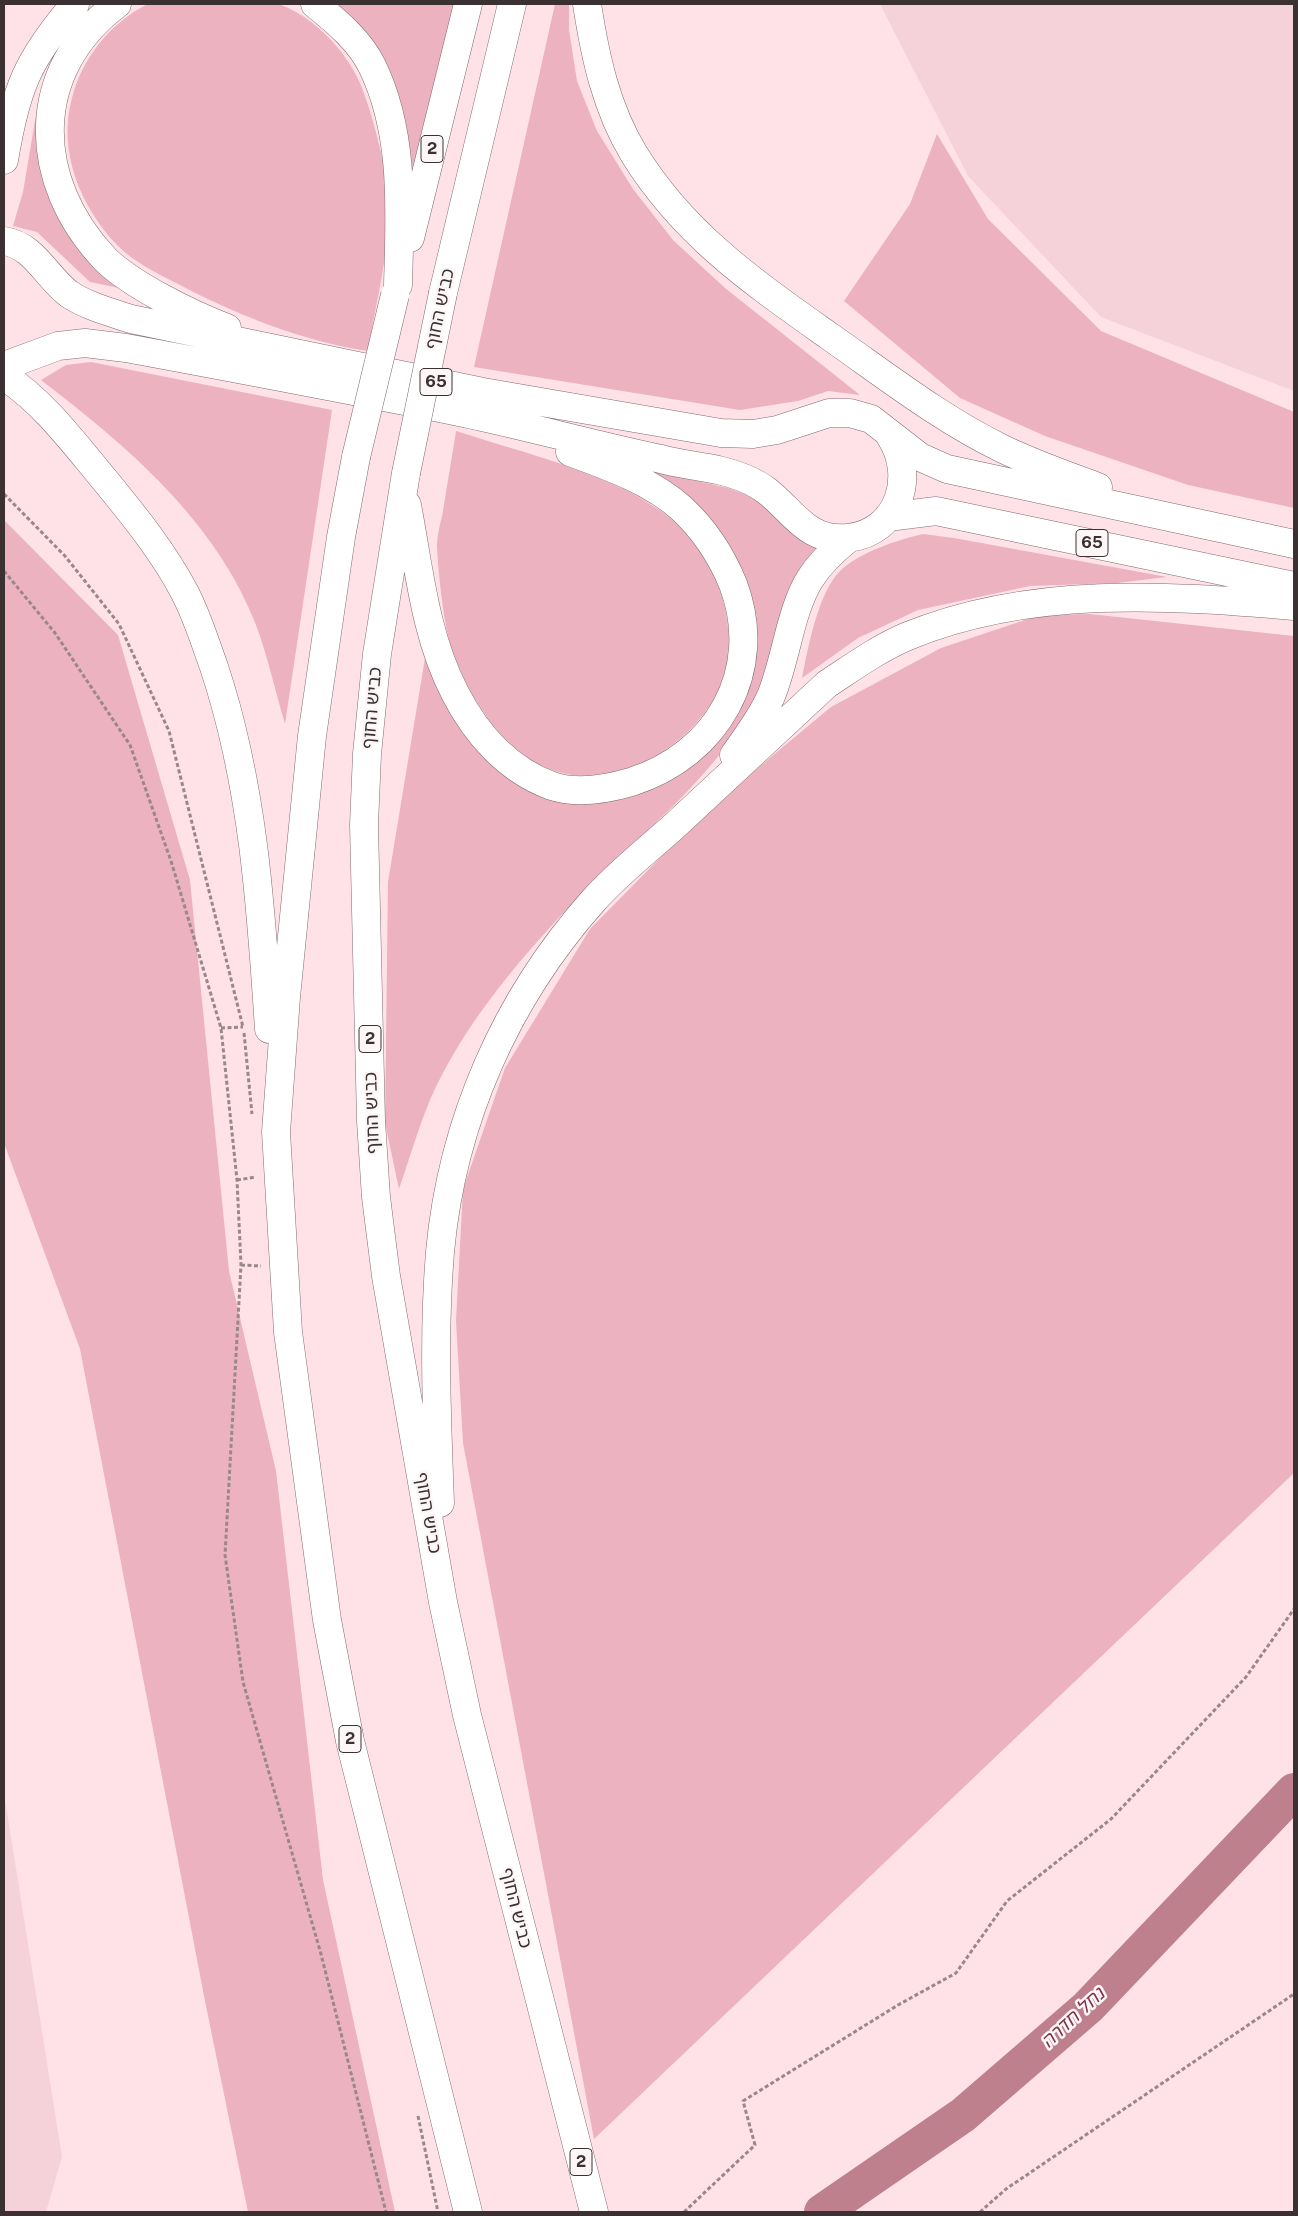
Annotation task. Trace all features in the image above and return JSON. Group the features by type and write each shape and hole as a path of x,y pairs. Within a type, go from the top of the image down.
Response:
{"highway":[{"path":"4,160 15,101 23,80 51,32 75,4"},
{"path":"117,4 86,31 59,76 52,105 50,135 54,171 64,200 106,259 127,277 213,323 268,343 319,357"},
{"path":"316,4 351,37 372,65 386,106 395,143 398,178 400,222 397,290"},
{"name":"2","path":"468,4 356,457 341,537 312,736 286,997 276,1132 288,1332 327,1620 350,1741 468,2212"},
{"name":"כביש החוף","path":"512,4 443,293 405,479 377,654 367,763 364,825 371,1121 376,1197 386,1276 443,1602 467,1715 594,2212"},
{"path":"587,4 594,53 610,105 633,153 659,191 694,232 725,259 760,287 926,404 972,432 1002,448 1052,470 1186,520"},
{"name":"65","path":"4,241 28,251 56,283 71,295 94,306 131,319 483,392 721,433 753,434 777,430 830,413 850,413 870,419 920,458 947,469 1294,544"},
{"name":"65","path":"4,366 58,346 85,343 126,348 466,413 662,460 720,471 750,480 785,507 797,522 813,532 831,538 850,538 870,531 888,517 936,512 970,517 1294,586"},
{"path":"4,376 36,401 124,504 158,549 185,594 206,642 235,739 248,805 261,899 276,1132"},
{"path":"405,479 426,603 438,654 455,694 469,716 504,760 553,786 585,790 617,786 668,767 694,748 716,724 740,677 744,652 744,624 737,596 728,571 715,547 680,507 638,480 591,460 466,413"},
{"path":"887,432 898,448 903,465 903,484 898,502 888,517"},
{"path":"668,832 752,731 773,691 800,600 809,580 823,561 850,538"},
{"path":"443,1602 436,1326 440,1250 451,1183 470,1111 493,1050 515,1008 554,948 595,899 827,684 868,657 906,637 951,620 995,609 1060,600 1208,598 1294,606"}],"path":[{"path":"4,571 55,633 130,745 171,861 221,1028 237,1180 241,1265 226,1555 243,1682 321,1954 386,2212"},
{"path":"221,1028 243,1027"},
{"path":"237,1180 258,1176"},
{"path":"241,1265 266,1266"},
{"path":"684,2212 755,2145 743,2101 898,2005 956,1973 1008,1901 1111,1819 1246,1677 1294,1609"},
{"path":"980,2212 1006,2189 1294,1994"}],"shaded area":[{"path":"148,4 277,4 292,10 314,24 333,42 349,62 372,116 385,172 389,201 385,257 368,351 318,341 269,325 198,294 153,271 131,257 118,246 93,214 83,196 70,158 68,118 72,98 83,69 100,43 122,21"},
{"path":"337,4 455,4 412,177 400,104 383,61 371,40"},
{"path":"555,4 569,4 569,30 577,81 597,131 633,189 673,240 725,288 860,395 828,391 798,401 740,410 474,367"},
{"path":"880,4 1294,4 1294,391 1101,317 968,176"},
{"path":"38,103 40,163 45,186 53,206 79,244 119,288 90,282 37,232 13,226 23,192"},
{"path":"937,134 988,219 1101,331 1294,412 1294,508 1188,485 1045,436 960,398 844,301 910,204"},
{"path":"91,362 332,410 285,724 256,625 239,587 218,552 166,488 105,432 41,380 66,365"},
{"path":"456,431 568,466 624,489 649,503 671,519 698,548 705,559 717,583 725,608 729,640 728,665 716,696 700,718 682,737 660,754 636,766 610,774 584,776 558,772 522,754 492,724 480,706 469,688 452,651 444,614 439,570 438,537"},
{"path":"644,469 728,488 760,500 830,544 769,676 740,727 723,750 687,792 587,888 548,929 509,975 473,1023 457,1048 430,1100 399,1189 385,1123 388,882 425,658 454,717 473,745 495,769 507,778 521,784 582,803 611,801 628,797 652,788 687,769 716,745 737,716 750,683 756,648 754,612 744,576 726,540 709,519"},
{"path":"4,520 118,635 190,880 229,1271 276,1471 323,1880 395,2212 248,2212 204,1996 80,1349 4,1143"},
{"path":"923,534 1167,577 1117,583 1030,586 918,610 858,638 802,678 820,607 832,581 840,571 848,564 868,553 891,543"},
{"path":"1090,614 1294,636 1294,1473 594,2139 463,1443 456,1321 463,1189 505,1068 590,929 706,811 831,707 941,648 1040,615"},
{"path":"4,1793 62,2157 46,2212 4,2212"}],"waterway":[{"name":"נחל חדרה","path":"822,2212 963,2115 1088,2007 1294,1791"}]}
